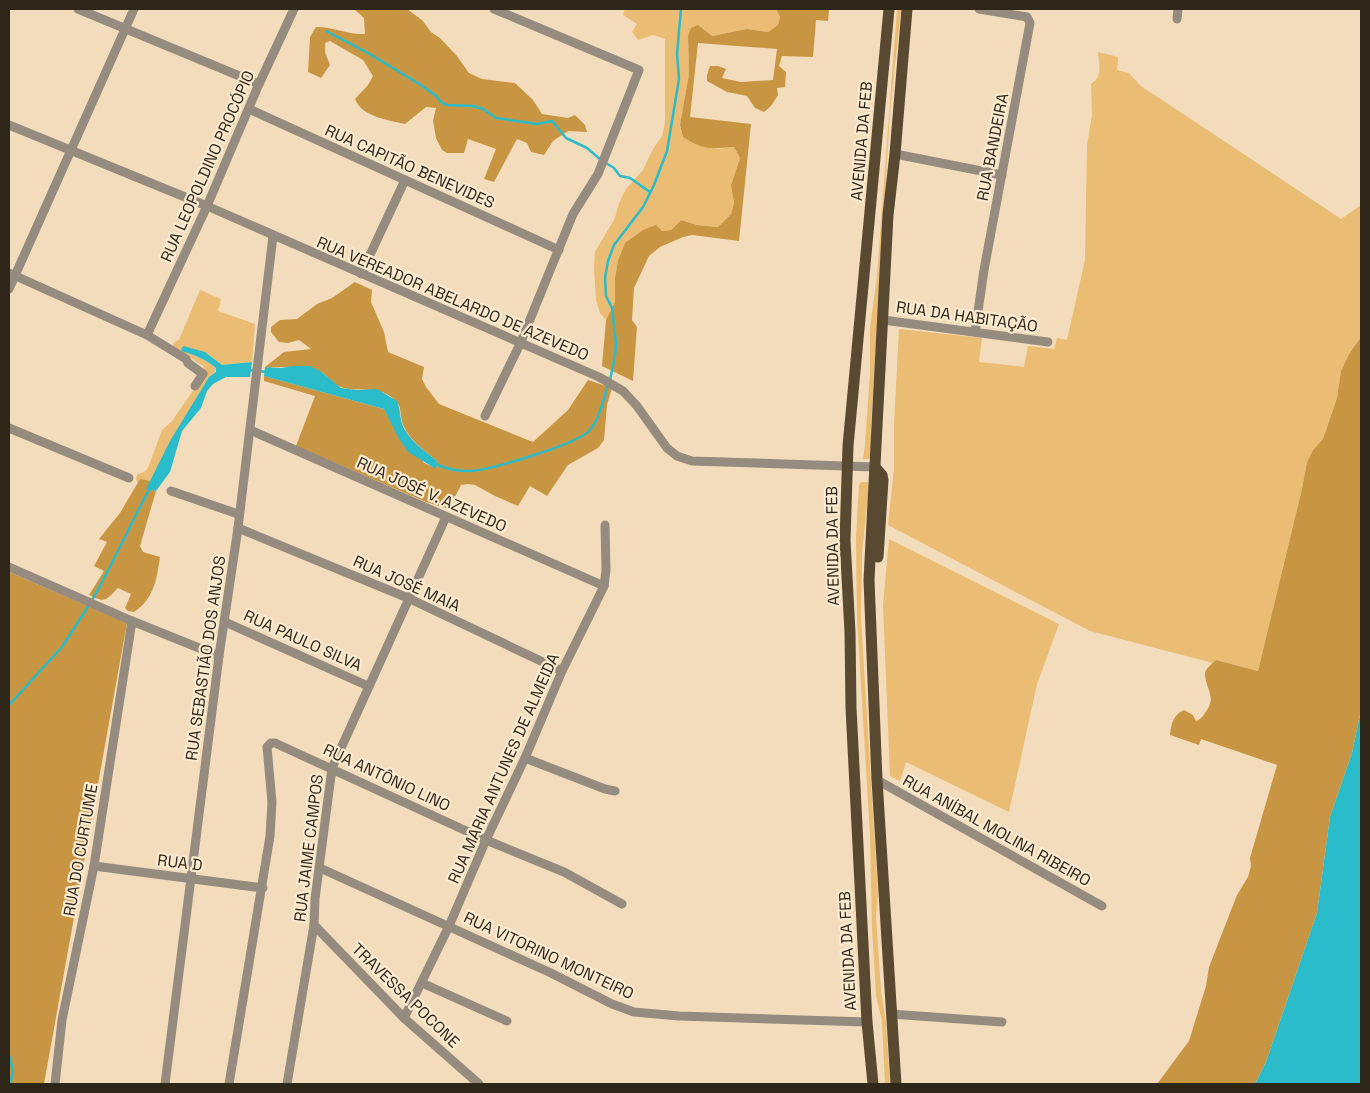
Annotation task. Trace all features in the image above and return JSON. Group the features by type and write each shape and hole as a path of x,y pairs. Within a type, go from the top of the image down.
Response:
{"main road":[{"name":"AVENIDA DA FEB","path":"872,1084 867,1022 851,708 850,632 845,540 848,466 860,306 889,9"},
{"name":"AVENIDA DA FEB","path":"875,467 888,215 907,9"},
{"path":"875,467 881,473 883,480 876,583 871,616 877,780 896,1084"}],"street":[{"path":"78,9 259,84"},
{"path":"9,289 12,274 71,151 134,9"},
{"name":"RUA LEOPOLDINO PROCÓPIO","path":"147,335 294,9"},
{"path":"485,416 520,344 573,214 605,156 639,70 494,9"},
{"name":"RUA BANDEIRA","path":"975,332 984,270 1030,23 1027,17 979,9"},
{"path":"1176,19 1178,9"},
{"name":"RUA CAPITÃO BENEVIDES","path":"249,109 559,250"},
{"name":"RUA VEREADOR ABELARDO DE AZEVEDO","path":"9,125 206,206 599,377 617,386 637,406 667,448 677,456 692,461 875,467"},
{"path":"895,154 1002,175"},
{"path":"361,274 405,180"},
{"name":"RUA SEBASTIÃO DOS ANJOS","path":"165,1084 219,656 238,528 238,514 273,236"},
{"path":"12,274 147,335 186,359 188,363 203,374 195,386"},
{"name":"RUA DA HABITAÇÃO","path":"883,320 1048,342"},
{"path":"9,428 129,478"},
{"name":"RUA JOSÉ V. AZEVEDO","path":"250,430 604,586"},
{"path":"171,491 238,514"},
{"name":"RUA JAIME CAMPOS","path":"287,1084 314,926 315,899 332,768 446,517"},
{"name":"RUA MARIA ANTUNES DE ALMEIDA","path":"404,1018 449,926 562,671 604,586 606,570 605,525"},
{"name":"RUA JOSÉ MAIA","path":"238,528 408,598 562,671"},
{"path":"9,566 132,621 219,656"},
{"name":"RUA DO CURTUME","path":"55,1084 62,1020 94,866 132,621"},
{"name":"RUA PAULO SILVA","path":"225,622 368,686"},
{"name":"RUA ANTÔNIO LINO","path":"262,888 270,836 272,802 267,747 271,743 275,743 486,840 564,872 622,904"},
{"path":"525,758 605,789 615,791"},
{"name":"RUA ANÍBAL MOLINA RIBEIRO","path":"877,780 1102,906"},
{"name":"RUA D","path":"94,866 262,888"},
{"name":"RUA VITORINO MONTEIRO","path":"320,868 551,973 612,1004 634,1012 679,1016 867,1022"},
{"path":"229,1084 262,888"},
{"name":"TRAVESSA POCONE","path":"314,926 404,1018 479,1084"},
{"path":"422,983 507,1021"},
{"path":"891,1014 1002,1022"}],"shaded area":[{"path":"354,9 407,9 422,20 431,32 440,38 457,56 469,73 482,79 515,83 533,100 542,114 568,118 575,115 585,125 587,132 568,131 553,141 544,155 531,152 527,143 517,139 494,182 484,179 496,149 468,139 464,153 447,153 442,150 436,138 433,121 436,108 426,107 405,124 376,117 363,110 355,99 368,85 373,76 363,60 330,41 325,43 325,52 330,65 321,78 308,72 310,37 316,27 365,34 364,18"},
{"path":"625,9 776,9 780,17 778,25 768,32 747,29 712,36 688,36 689,74 680,126 683,137 717,149 734,147 740,158 731,185 734,203 731,214 718,227 697,225 681,220 671,230 662,231 618,261 615,278 615,302 606,320 600,313 596,300 595,252 615,218 619,203 626,189 643,170 653,149 662,136 665,122 665,39 653,35 638,40 632,32 637,24 623,15"},
{"path":"776,9 829,9 828,21 816,20 813,57 782,56 779,66 786,72 785,87 777,88 778,95 771,106 764,112 755,108 747,96 727,92 707,81 707,75 710,66 718,66 726,69 722,78 741,82 773,80 777,49 698,43 690,117 751,124 739,241 692,235 660,247 649,256 634,288 632,320 637,327 633,381 602,366 606,320 615,302 615,278 618,261 625,243 643,230 656,225 662,231 671,230 681,220 697,225 718,227 731,214 734,203 731,185 740,158 734,147 713,148 696,144 683,137 680,125 689,74 688,36 691,28 698,25 712,36 747,29 768,32 778,25 780,17"},
{"path":"897,9 901,9 890,113 871,455 869,459 863,459 870,372 870,328 877,276"},
{"path":"1098,52 1118,57 1117,70 1129,73 1141,86 1341,219 1361,205 1361,337 1349,354 1341,371 1337,398 1323,439 1313,450 1307,462 1258,671 1216,660 1213,663 1090,631 888,525 894,469 894,424 899,329 982,338 979,362 1024,367 1028,346 1054,349 1057,338 1067,340 1085,260 1087,145 1092,115 1091,84 1099,74"},
{"path":"355,282 372,290 371,302 384,332 388,352 424,367 422,379 439,404 533,442 568,410 588,380 612,388 607,405 604,440 598,448 568,465 547,496 530,486 518,506 475,485 468,484 461,485 449,509 426,502 296,446 315,396 264,381 264,376 384,409 424,463 436,468 437,461 409,436 402,422 399,405 389,395 371,390 340,387 319,371 312,369 265,367 284,352 311,349 299,340 288,343 279,342 271,332 271,327 280,320 297,319 317,304 332,298"},
{"path":"200,290 221,299 218,311 255,324 252,362 222,365 205,352 181,351 208,362 216,368 215,372 209,377 151,481 140,479 137,483 136,477 138,474 148,468 162,430 172,421 195,388 205,380 206,374 203,366 173,346 174,342 179,340"},
{"path":"1361,337 1361,710 1352,753 1330,817 1317,913 1266,1062 1255,1084 1157,1084 1189,1041 1206,986 1209,967 1237,895 1248,877 1251,866 1250,858 1277,765 1201,739 1199,745 1170,735 1172,724 1177,714 1184,710 1193,715 1196,721 1205,713 1211,698 1205,673 1216,660 1258,671 1307,462 1313,450 1323,439 1337,398 1341,371 1349,354"},
{"path":"140,479 151,481 147,489 156,491 140,546 143,552 160,557 156,580 150,594 141,607 134,612 128,611 125,608 131,594 118,588 110,596 102,600 89,595 104,571 94,566 107,542 99,539 120,513"},
{"path":"861,482 868,482 869,487 862,553 861,618 878,895 876,916 890,1084 885,1084 882,1021 876,996 870,835 857,618 856,537 859,485"},
{"path":"889,539 1059,624 1037,684 1009,812 906,762 900,781 890,776 883,605"},
{"path":"9,572 127,623 44,1084 9,1084"}],"water":[{"path":"183,346 205,352 222,365 252,362 250,377 226,377 213,384 207,391 201,408 182,431 170,472 156,491 146,489 170,441 209,377 216,372 216,368 208,362 181,351"},
{"path":"310,366 320,371 341,388 357,390 377,389 397,401 405,430 417,444 437,461 436,469 408,452 384,409 264,376 265,367 281,368"},
{"path":"1361,710 1361,1084 1255,1084 1266,1062 1317,913 1330,817 1352,753"}],"waterway":[{"path":"610,380 616,343 612,308 606,296 605,278 608,261 614,245 643,207 667,151 679,79 677,54 681,9"},
{"path":"326,31 368,53 421,85 442,103 473,106 483,109 496,118 537,124 552,121 566,138 587,148 614,168 620,176 630,178 650,192"},
{"path":"248,370 267,372"},
{"path":"433,463 454,470 477,470 511,462 568,443 589,431 593,426 601,409 608,385"},
{"path":"92,600 150,488"},
{"path":"9,705 62,647 89,605"},
{"path":"9,1055 13,1071 10,1084"}]}
